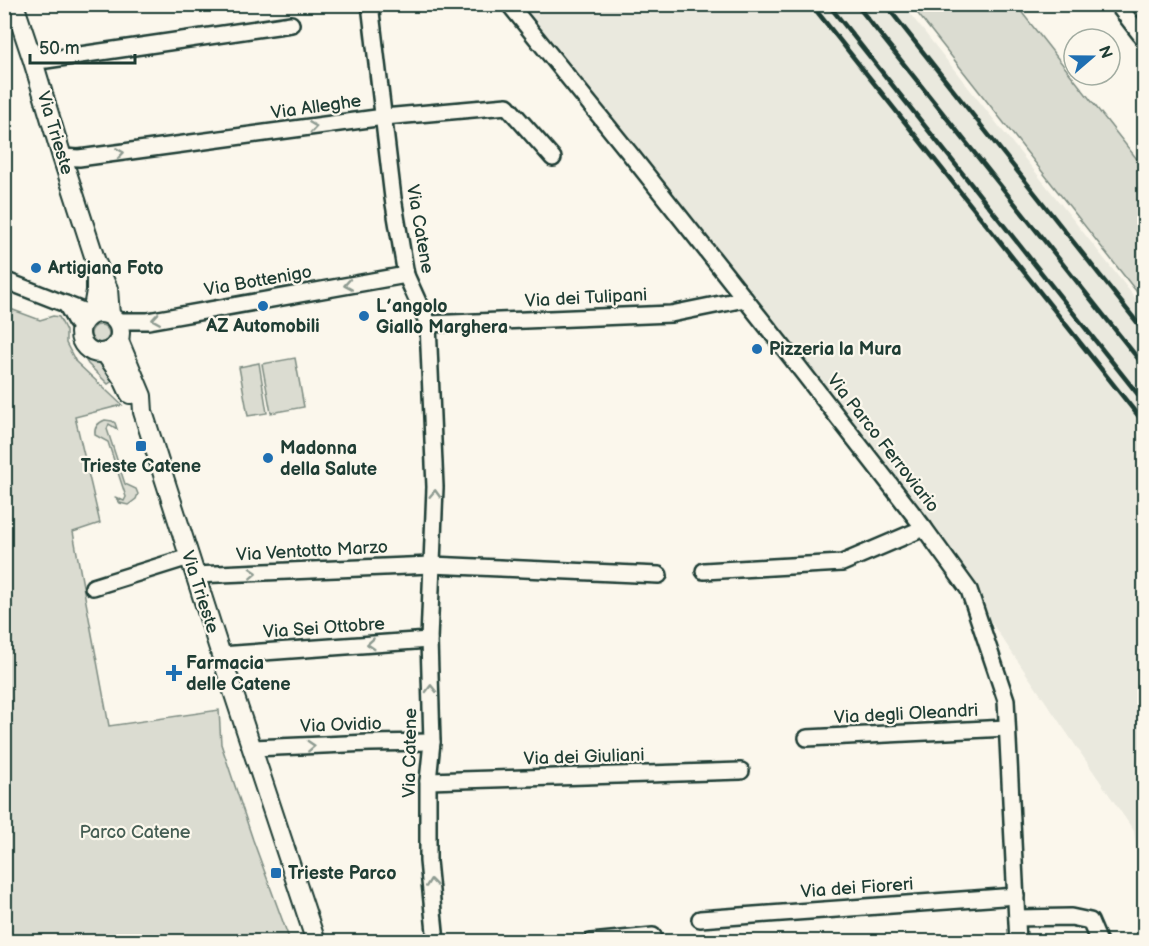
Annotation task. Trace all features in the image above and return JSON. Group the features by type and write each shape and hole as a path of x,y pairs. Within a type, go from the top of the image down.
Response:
{"street":[{"name":"Via Trieste","path":"14,4 96,262 98,318"},
{"name":"Via Catene","path":"370,4 393,198 406,275 428,324 435,487 429,640 432,742 428,781 428,861 436,942"},
{"name":"Via Parco Ferroviario","path":"509,4 745,299 924,528 969,590 1006,700 1018,942"},
{"path":"1117,4 1144,39"},
{"path":"33,61 291,24"},
{"name":"Via Alleghe","path":"62,158 79,158 384,117 507,106 553,158"},
{"name":"Via Bottenigo","path":"98,318 148,321 406,275"},
{"path":"4,280 66,304 76,322 98,318 120,329 112,347 92,352 80,339 80,330 98,318"},
{"name":"Via dei Tulipani","path":"428,324 671,314 745,299"},
{"name":"Via Trieste","path":"112,347 109,361 123,379 133,402 144,412 189,557 316,942"},
{"path":"704,571 842,563 924,528"},
{"path":"93,587 189,557"},
{"path":"431,565 659,575"},
{"name":"Via Ventotto Marzo","path":"195,575 431,565"},
{"name":"Via Sei Ottobre","path":"221,655 429,640"},
{"name":"Via degli Oleandri","path":"807,738 1007,728"},
{"name":"Via Ovidio","path":"253,748 432,742"},
{"name":"Via dei Giuliani","path":"428,781 741,771"},
{"name":"Via dei Fioreri","path":"700,919 1016,896"},
{"path":"1017,918 1071,917 1090,921 1099,942"},
{"path":"591,942 652,936"}],"shaded area":[{"path":"521,5 903,5 1144,309 1144,917 1134,831 848,413"}],"green space":[{"path":"911,5 1016,5 1062,64 1062,87 1080,87 1144,168 1144,301"},
{"name":"Parco Catene","path":"5,307 40,320 53,316 59,317 66,331 66,343 76,362 122,405 75,417 100,523 73,532 109,726 219,710 221,744 290,941 5,941"},
{"path":"100,325 108,330 109,334 104,342 100,343 92,338 91,334 96,326"},
{"path":"83,356 106,366 117,378 108,384"},
{"path":"295,358 304,407 271,413 262,364"},
{"path":"259,363 267,413 248,416 239,367"},
{"path":"105,420 115,423 117,429 109,424 107,429 125,484 136,489 138,494 136,499 128,505 120,503 115,497 124,501 126,497 108,442 95,435 97,426"}],"railway":[{"path":"811,4 1144,423"},
{"path":"828,4 1144,402"},
{"path":"856,4 1144,366"},
{"path":"885,4 1144,331"}],"place":[{"name":"Artigiana Foto","path":"36,268"},
{"name":"AZ Automobili","path":"263,306"},
{"name":"L’angolo Giallo Marghera","path":"364,316"},
{"name":"Pizzeria la Mura","path":"757,349"},
{"name":"Trieste Catene","path":"141,446"},
{"name":"Madonna della Salute","path":"268,458"},
{"name":"Farmacia delle Catene","path":"174,673"},
{"name":"Trieste Parco","path":"276,873"}]}
